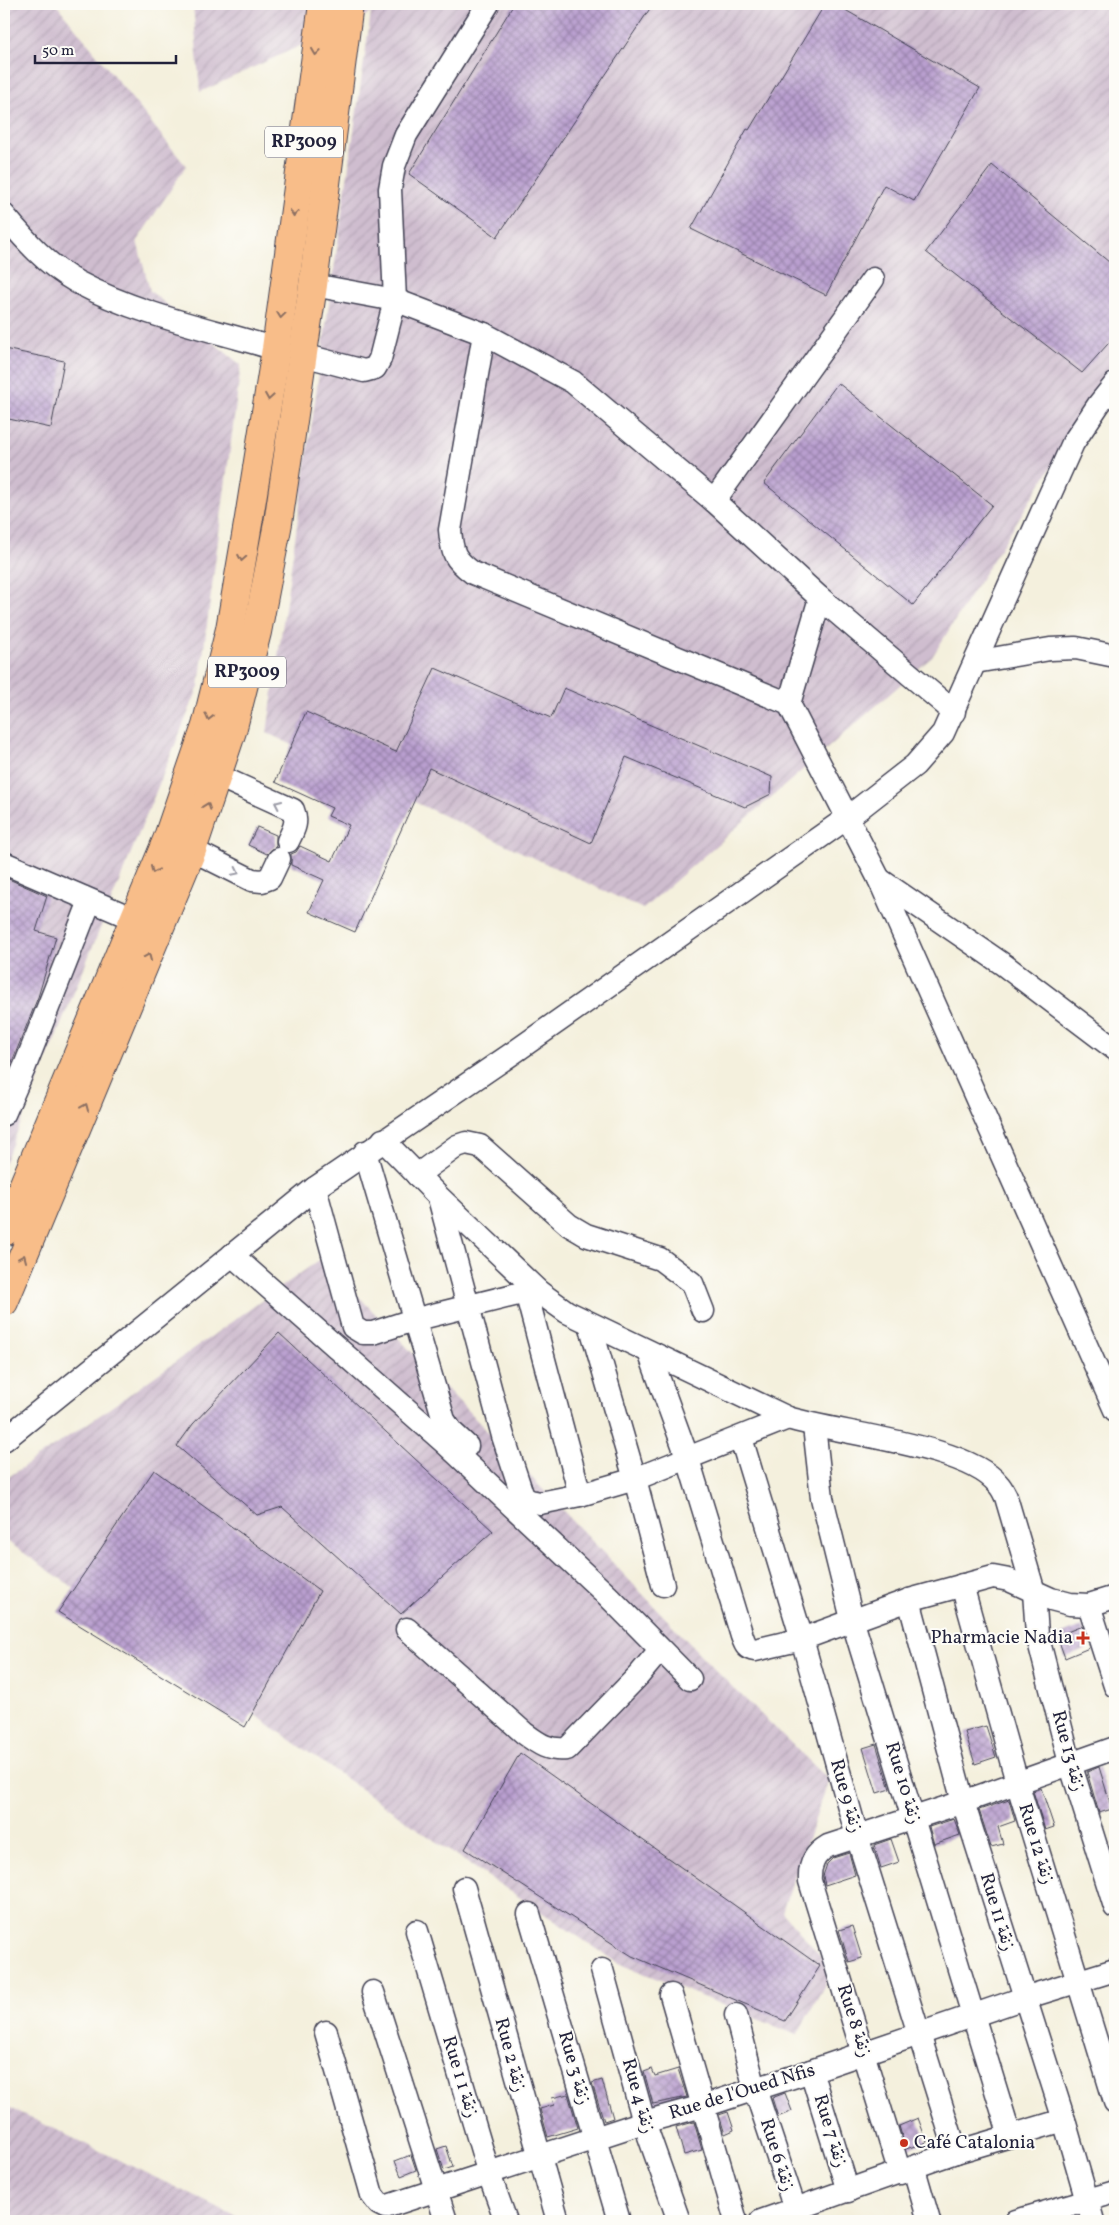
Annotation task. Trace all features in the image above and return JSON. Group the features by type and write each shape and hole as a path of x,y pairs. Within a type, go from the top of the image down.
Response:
{"main road":[{"name":"RP3009","path":"4,1230 167,840 206,726 230,629 276,349 323,4"},
{"name":"RP3009","path":"4,1302 192,850 232,731 256,632 278,523 313,285 349,4"}],"street":[{"path":"303,355 364,371 375,368 380,359 395,300 390,189 394,166 406,135 488,4"},
{"path":"4,215 36,252 76,281 131,306 276,349"},
{"path":"714,502 873,278"},
{"path":"313,285 395,300 484,334 574,382 714,502 820,598 954,712"},
{"path":"484,334 450,530 452,551 460,564 473,573 789,704 880,879 1115,1410"},
{"path":"4,1440 315,1188 513,1053 847,818 915,764 943,733 1073,443 1115,384"},
{"path":"789,704 820,598"},
{"path":"976,662 1050,649 1076,648 1115,656"},
{"path":"192,850 252,880 262,881 270,878 296,825 293,810 218,776"},
{"path":"4,863 134,919"},
{"path":"880,879 1004,964 1115,1049"},
{"path":"4,1114 25,1066 90,900"},
{"path":"417,1175 457,1146 466,1143 480,1146 569,1225 586,1235 660,1259 692,1283 702,1311"},
{"path":"374,1146 413,1320 444,1420 452,1432 523,1497 540,1504 635,1479 788,1418"},
{"name":"Rue 13 زنقة","path":"374,1146 417,1175 533,1292 567,1312 788,1418 814,1426 907,1444 957,1459 980,1469 998,1483 1006,1497 1034,1592 1037,1634 1070,1763 1115,1907"},
{"path":"315,1188 353,1327 363,1333 372,1333 413,1320 533,1292 580,1495"},
{"path":"438,1197 470,1307 504,1436 523,1497"},
{"path":"232,1254 446,1444 607,1595 690,1678"},
{"path":"590,1324 635,1479 663,1585"},
{"path":"649,1352 688,1459 745,1645 750,1649 755,1650 802,1639 852,1619 908,1600 992,1577 1010,1580 1034,1592 1070,1604 1089,1605 1115,1597"},
{"name":"Rue 10 زنقة","path":"814,1426 822,1498 852,1619 1010,2136"},
{"name":"Rue 9 زنقة","path":"741,1438 802,1639 858,1836 956,2152"},
{"name":"Rue 12 زنقة","path":"962,1584 1017,1782 1115,2102"},
{"name":"Rue 11 زنقة","path":"908,1600 963,1802 1064,2120 1090,2211"},
{"path":"1089,1605 1115,1686"},
{"path":"407,1629 524,1733 543,1748 557,1750 567,1749 639,1675 660,1650"},
{"path":"858,1836 963,1802 1115,1748"},
{"name":"Rue 8 زنقة","path":"858,1836 820,1850 810,1869 810,1881 864,2053 907,2171 928,2221"},
{"name":"Rue 2 زنقة","path":"464,1888 538,2157 558,2221"},
{"name":"Rue 3 زنقة","path":"529,1914 619,2221"},
{"name":"Rue 1 زنقة 1","path":"417,1931 489,2174 506,2221"},
{"name":"Rue 4 زنقة","path":"602,1970 644,2122 679,2221"},
{"name":"Rue de l'Oued Nfis","path":"326,2032 372,2195 378,2204 385,2207 644,2122 703,2106 811,2071 974,2017 1024,1998 1078,1983 1115,1970"},
{"path":"373,1992 446,2221"},
{"path":"671,1995 736,2221"},
{"name":"Rue 6 زنقة","path":"736,2015 755,2089 795,2208"},
{"name":"Rue 7 زنقة","path":"811,2071 848,2191"},
{"path":"761,2221 907,2171 956,2152 1064,2120"},
{"path":"1016,2221 1090,2211 1115,2192"}],"shaded area":[{"path":"4,4 56,4 186,166 137,241 150,291 241,365 199,686 4,1164"},
{"path":"193,4 1115,4 1115,365 932,657 643,909 267,733 371,13 200,92"},
{"path":"322,1258 716,1671 829,1780 782,1912 833,1970 797,2035 618,1963 445,1848 4,1539 4,1480 103,1413"},
{"path":"4,2105 246,2221 4,2221"}],"building":[{"path":"514,4 653,4 497,237 409,174"},
{"path":"825,4 835,4 980,88 914,201 884,185 826,295 691,229 747,129 749,130"},
{"path":"992,165 1115,267 1115,336 1082,373 926,252"},
{"path":"4,349 64,361 51,428 4,418"},
{"path":"838,383 992,505 913,605 764,483"},
{"path":"435,668 551,718 564,688 772,777 771,794 745,807 626,757 591,843 429,768 355,932 309,912 324,880 291,865 291,854 296,852 300,846 332,861 349,825 328,816 332,808 275,782 306,712 396,752"},
{"path":"257,827 276,835 276,846 267,854 248,845"},
{"path":"4,877 47,896 36,931 56,937 38,997 4,1082"},
{"path":"279,1333 493,1531 401,1614 282,1507 257,1515 177,1446 193,1424"},
{"path":"154,1470 320,1591 245,1727 58,1612"},
{"path":"1082,1626 1089,1648 1065,1658 1057,1636"},
{"path":"986,1726 996,1757 975,1764 965,1732"},
{"path":"876,1744 890,1789 877,1793 863,1748"},
{"path":"520,1753 820,1966 785,2021 632,1956 465,1849"},
{"path":"1099,1767 1112,1809 1099,1813 1087,1772"},
{"path":"1041,1788 1054,1827 1045,1830 1033,1791"},
{"path":"1009,1800 1015,1821 998,1827 1003,1844 991,1847 979,1810"},
{"path":"954,1819 960,1835 934,1844 929,1827"},
{"path":"891,1839 899,1862 881,1868 874,1845"},
{"path":"849,1853 855,1875 825,1885 823,1876 827,1864 833,1858"},
{"path":"852,1926 862,1958 849,1962 839,1930"},
{"path":"652,2069 655,2076 678,2069 687,2097 653,2104 644,2072"},
{"path":"602,2080 613,2118 604,2121 592,2083"},
{"path":"785,2093 792,2111 778,2117 772,2098"},
{"path":"568,2094 578,2128 548,2137 540,2109 554,2105 552,2098"},
{"path":"728,2112 734,2130 725,2134 719,2115"},
{"path":"918,2118 927,2142 906,2149 899,2126"},
{"path":"694,2122 702,2150 684,2155 676,2127"},
{"path":"446,2146 453,2167 444,2170 437,2149"},
{"path":"411,2155 416,2170 401,2176 395,2161"}],"place":[{"name":"Pharmacie Nadia","path":"1083,1638"},
{"name":"Café Catalonia","path":"904,2143"}]}
